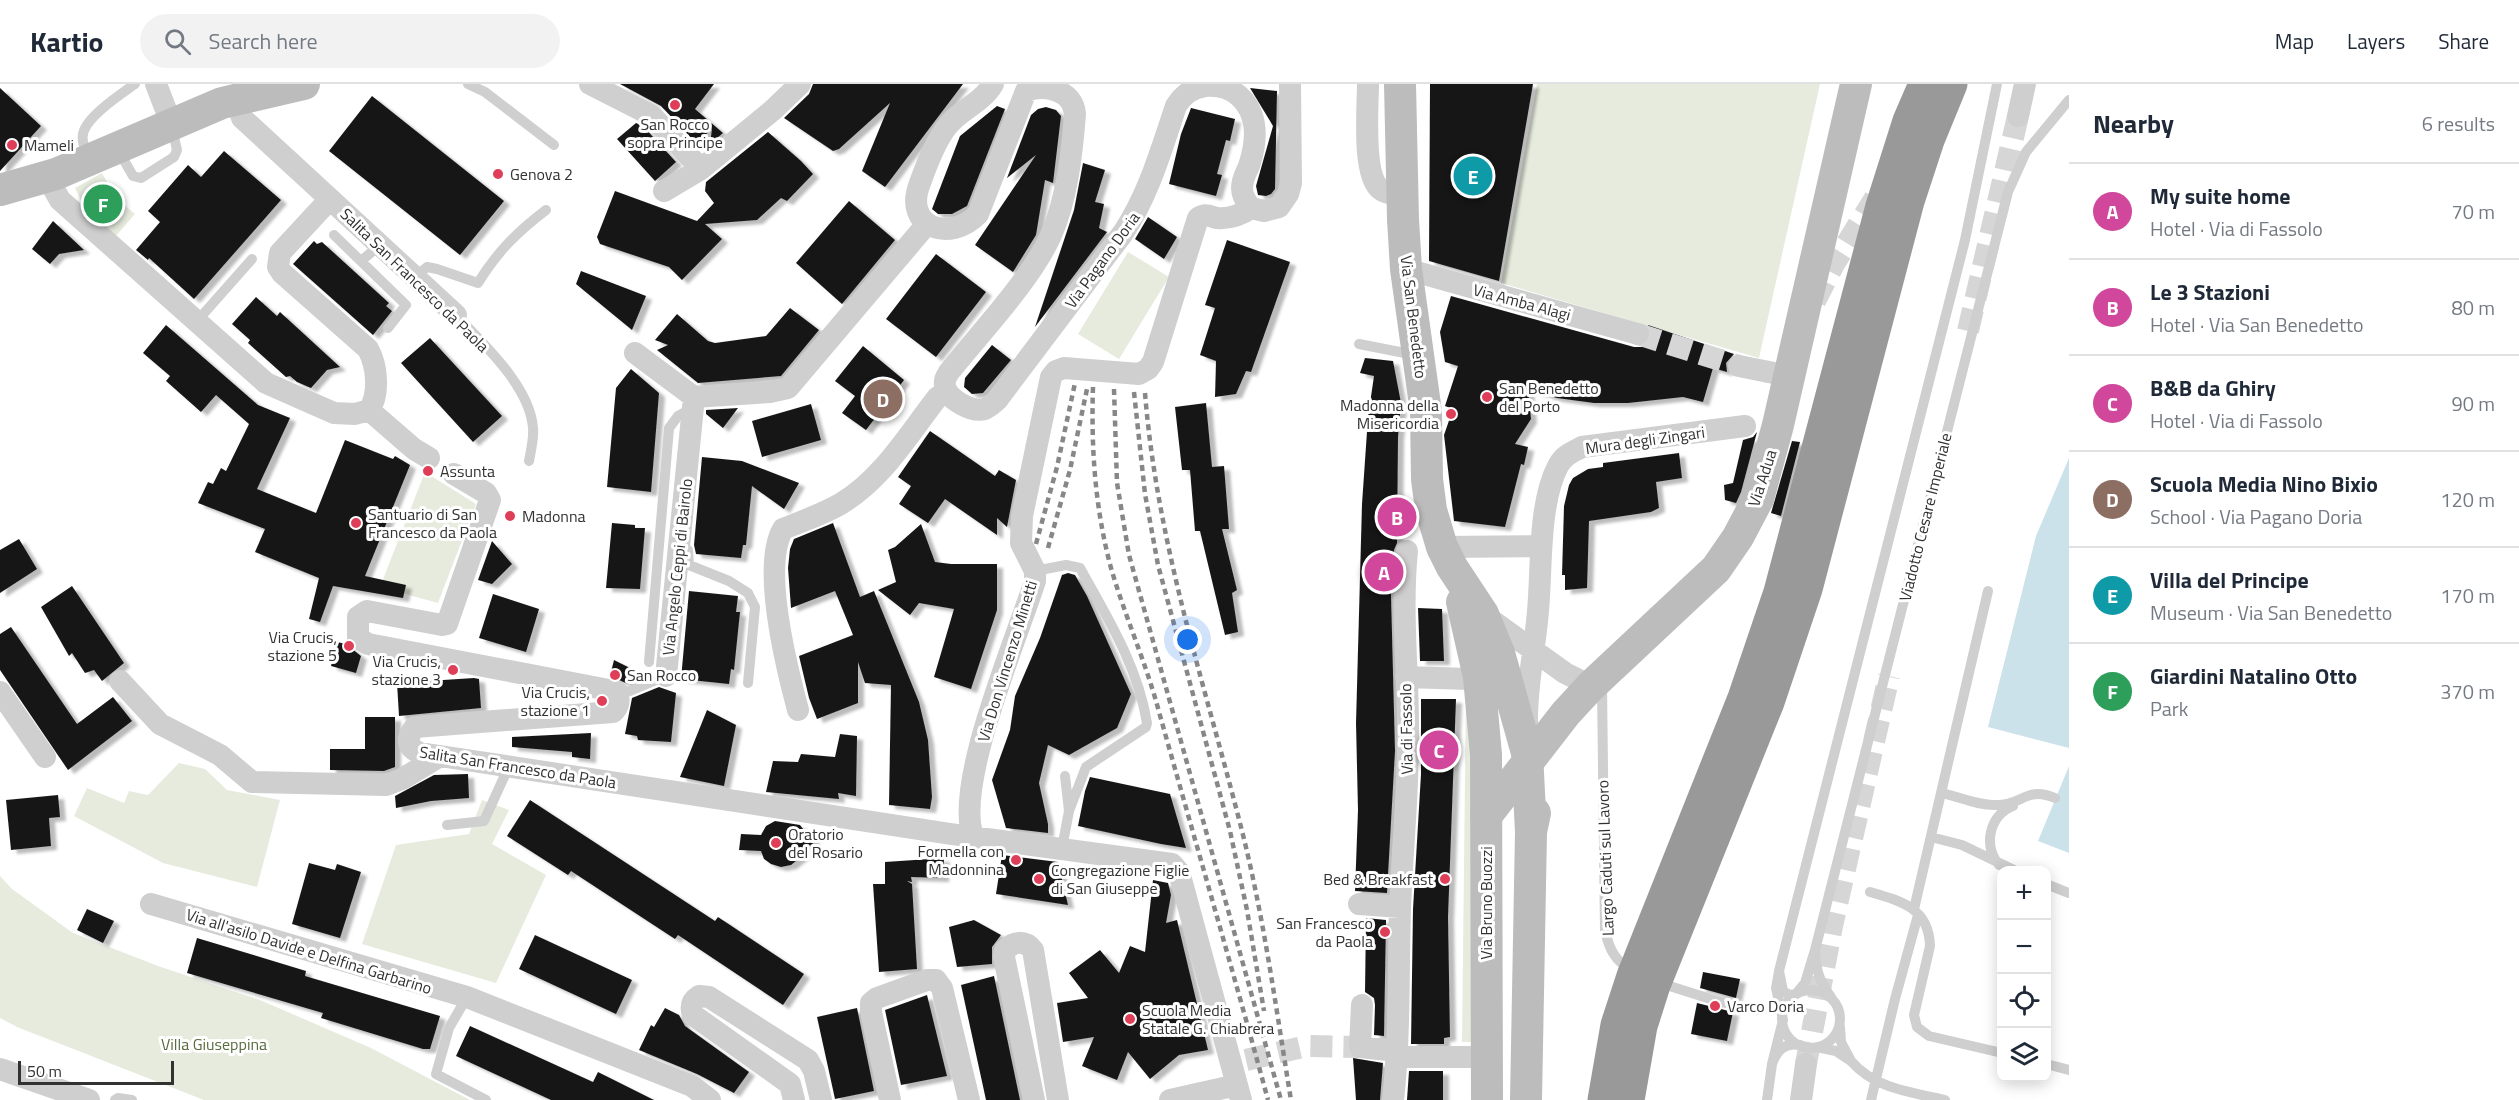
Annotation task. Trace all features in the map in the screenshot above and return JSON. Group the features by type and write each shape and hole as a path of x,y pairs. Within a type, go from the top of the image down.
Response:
{"highway":[{"path":"1604,1100 1617,1025 1633,976 1744,698 1780,592 1882,206 1910,121 1925,84"},
{"path":"1628,1100 1641,1026 1654,985 1768,702 1806,589 1908,201 1928,140 1951,84"}],"main road":[{"path":"0,190 47,177 171,123 236,99 304,84"},
{"name":"Via San Benedetto","path":"1400,84 1406,270 1426,412 1427,479 1431,510 1447,557 1481,691"},
{"name":"Via Adua","path":"1486,816 1527,757 1597,681 1716,568 1738,537 1758,499 1789,376 1856,84"},
{"name":"Via San Benedetto","path":"1447,557 1483,614 1499,653 1527,757 1531,832"},
{"name":"Via Bruno Buozzi","path":"1481,691 1486,816 1486,1100"},
{"path":"1526,1100 1531,832 1541,781 1557,726"}],"street":[{"path":"156,84 171,123"},
{"path":"590,84 651,115 701,169"},
{"path":"664,191 701,169 773,110 800,84"},
{"path":"798,710 783,656 773,562 783,529 840,504 880,472 937,398 946,391 945,381 949,372 1042,253 1058,218 1074,129 1075,109 1068,97 1046,86 1031,86 1023,94 978,214 971,221 957,228 926,225 918,216 916,198 919,185 936,147 951,121 980,100 993,84"},
{"path":"1251,208 1272,210 1279,207 1288,194 1291,170 1290,84"},
{"path":"1368,84 1369,153 1374,181 1384,192 1402,194"},
{"path":"2018,116 2025,84"},
{"name":"Via Pagano Doria","path":"946,391 964,406 972,409 985,409 997,400 1069,307 1139,209 1176,106 1182,96 1190,90 1209,86 1232,90 1250,109 1256,133 1252,156 1242,187 1245,202 1251,208"},
{"name":"Salita San Francesco da Paola","path":"236,99 242,118 456,315"},
{"path":"47,177 60,200 198,320 266,383 334,413 355,414 369,410 414,449 429,458"},
{"name":"Salita San Francesco da Paola","path":"330,198 280,253 278,267 368,349 376,383 374,399 369,410"},
{"name":"Via Don Vincenzo Minetti","path":"973,836 969,825 972,772 1000,680 1035,581 1035,571 1021,543 1022,516 1053,374 1064,368 1139,374 1148,369 1153,363 1198,218 1206,214 1218,218 1230,217 1243,214 1251,208"},
{"path":"635,353 693,402 788,388 926,225"},
{"name":"Via Amba Alagi","path":"1406,270 1638,334"},
{"path":"1739,366 1789,376"},
{"name":"Via Angelo Ceppi di Bairolo","path":"657,669 693,402"},
{"name":"Mura degli Zingari","path":"1527,757 1527,701 1541,581 1541,546 1549,489 1565,455 1582,447 1745,426"},
{"path":"454,474 486,493 490,500 447,624 367,611 362,612 358,617 358,638 368,644 617,692"},
{"path":"1447,557 1541,546"},
{"name":"Via di Fassolo","path":"1394,1100 1400,907 1406,817 1408,728 1403,589 1407,551"},
{"path":"1483,614 1565,673 1597,681"},
{"path":"1406,677 1469,680 1481,691"},
{"path":"120,681 160,724 220,755 252,782 387,785 402,779 440,756"},
{"path":"0,692 45,757"},
{"name":"Salita San Francesco da Paola","path":"617,692 618,706 613,712 415,727 408,735 408,744 412,750 440,756 1174,865 1179,872 1239,1077"},
{"name":"Via all'asilo Davide e Delfina Garbarino","path":"151,904 467,998 692,1086 710,1100"},
{"path":"1359,904 1400,907"},
{"path":"1034,1100 1004,957 1005,950 1017,942 1033,950 1058,1100"},
{"path":"890,1100 870,1012 871,1003 877,998 927,980 936,980 942,988 969,1100"},
{"path":"794,1100 790,1084 693,1015 690,1007 692,1000 699,996 709,997 808,1060 814,1071 821,1100"},
{"path":"1362,1005 1360,1047 1397,1054 1486,1057"},
{"path":"1801,1100 1808,1052"},
{"path":"0,1069 89,1100"},
{"path":"1170,1100 1239,1077"}],"lane":[{"path":"103,153 82,136 86,125 116,97 135,84"},
{"path":"468,84 485,92 554,145"},
{"path":"1808,1052 1788,1035 1776,988 1779,971 1965,240 1997,84"},
{"name":"Viadotto Cesare Imperiale","path":"1797,994 1805,983 1815,950 2008,192 2026,152 2069,100"},
{"path":"415,277 427,267 437,268 478,283 497,253 546,210"},
{"path":"334,235 406,304 388,328"},
{"path":"361,261 380,245"},
{"path":"198,320 252,259"},
{"name":"Salita San Francesco da Paola","path":"456,315 494,356 525,398 533,428 529,461"},
{"path":"1359,344 1419,356"},
{"path":"693,402 700,425 687,560 693,568 729,581 748,593 755,607 748,683"},
{"path":"1035,571 1066,565 1080,568 1119,639 1137,681 1147,723 1146,727 1086,767 1069,812 1062,848"},
{"path":"1871,1100 1988,591"},
{"name":"Via Angelo Ceppi di Bairolo","path":"617,692 630,690 657,669"},
{"name":"Largo Caduti sul Lavoro","path":"1597,681 1609,949 1624,966 1665,985 1758,1010"},
{"path":"447,825 484,821 509,766"},
{"path":"1065,777 1069,812"},
{"path":"1942,793 1999,805 2037,793 2055,798 2037,796 2000,813 1994,824 1989,846 1991,855 1999,864"},
{"path":"1931,837 1962,844 2004,866"},
{"path":"2051,886 2069,893"},
{"path":"1870,892 1900,901 1916,912 1927,929 1930,946 1914,1015 1917,1027 1929,1035 1997,1052"},
{"name":"Viadotto Cesare Imperiale","path":"1815,950 1819,980 1831,997"},
{"path":"1779,971 1783,991 1797,994 1814,990 1831,997 1837,1004 1841,1042 1851,1061"},
{"path":"1767,1100 1772,1064 1786,1005 1797,994"},
{"path":"467,998 449,1028 436,1074 486,1100"},
{"path":"1808,1052 1832,1039 1840,1023"},
{"path":"1772,1064 1784,1047 1793,1044 1808,1052 1836,1051 1877,1083 1945,1100"},
{"path":"2051,1065 2069,1070"},
{"path":"116,1100 118,1098 132,1100"}],"green space":[{"path":"1537,84 1820,84 1759,358 1501,283"},
{"path":"102,173 116,198 135,214 115,237 86,211 75,188"},
{"path":"1128,252 1169,277 1119,359 1078,334"},
{"path":"425,472 476,504 438,603 380,587"},
{"path":"1466,693 1475,694 1471,1042 1462,1042"},
{"path":"179,763 205,769 227,790 280,800 257,887 163,863 74,816 87,788 124,803 129,791 148,795"},
{"path":"482,800 509,810 492,844 546,875 496,983 362,944 396,845 469,834"},
{"name":"Villa Giuseppina","path":"0,876 12,889 73,933 158,966 260,1000 371,1048 470,1100 204,1100 17,1027 0,1018"}],"water":[{"path":"2069,458 2069,748 1988,727 2036,536"},
{"path":"2069,766 2069,853 2038,841"}],"building":[{"path":"620,84 714,84 695,109 723,133 710,144 712,129 696,143 661,106"},
{"path":"813,84 963,84 885,187 862,171 890,103 839,149 833,151 784,118 809,94"},
{"path":"1430,84 1533,84 1499,281 1429,261"},
{"name":"Mameli","path":"0,88 41,126 0,171"},
{"path":"1250,88 1277,91 1275,189 1266,196 1258,195 1256,186 1273,126"},
{"path":"372,96 504,201 460,255 329,151"},
{"path":"997,106 1005,109 967,206 952,214 938,214 932,209 960,136"},
{"path":"1046,107 1056,110 1061,116 1053,183 1045,180 1036,235 1013,272 975,245 1036,155 1007,178 1031,115 1038,109"},
{"path":"1191,108 1235,119 1230,141 1226,140 1217,174 1222,175 1216,196 1169,184 1181,134"},
{"path":"636,123 643,126 676,162 655,181 617,139"},
{"path":"768,132 813,174 787,201 781,198 757,220 705,224 722,239 682,280 669,267 600,244 597,237 615,191 697,221 714,203 705,191 706,182"},
{"path":"224,151 281,200 194,299 149,258 148,260 136,250 160,222 148,211 188,165 201,177"},
{"path":"1083,163 1105,170 1095,202 1104,204 1099,228 1107,232 1035,327 1074,210"},
{"path":"849,201 895,240 842,304 796,263"},
{"path":"1148,217 1177,237 1164,259 1135,239"},
{"path":"53,221 84,250 59,254 50,264 32,249"},
{"path":"1227,240 1290,262 1251,372 1246,371 1236,394 1215,397 1216,361 1200,355 1215,308 1205,305"},
{"path":"314,241 317,244 322,242 389,303 386,306 392,311 373,335 293,264"},
{"path":"936,254 986,292 936,357 886,319"},
{"path":"581,271 646,296 632,330 576,284"},
{"path":"1451,296 1634,347 1642,347 1648,343 1651,331 1648,325 1734,354 1726,363 1727,372 1713,368 1703,402 1683,397 1628,403 1594,403 1557,398 1528,389 1531,419 1515,444 1528,447 1524,465 1521,464 1505,527 1454,521 1444,435 1453,409 1445,406 1458,366 1445,362 1440,332"},
{"path":"256,297 277,316 280,312 340,367 327,370 311,388 290,376 286,377 248,343 250,340 232,324"},
{"path":"790,308 819,330 781,376 698,383 657,350 668,345 655,340 677,314 708,341 715,343 766,336"},
{"path":"166,325 258,405 290,418 257,489 316,513 345,440 393,459 395,456 410,465 365,576 406,585 403,598 333,586 320,622 309,619 319,578 255,552 265,529 198,503 208,482 213,484 221,468 226,471 249,424 216,395 201,412 166,381 170,376 143,353"},
{"path":"430,338 502,416 473,442 401,363"},
{"path":"992,345 1011,360 983,393 972,394 964,387 965,378"},
{"path":"863,346 904,380 866,430 842,413 855,396 835,381"},
{"path":"1365,358 1393,361 1401,403 1398,437 1397,543 1394,550 1391,595 1395,751 1387,893 1355,891 1358,810 1356,723 1362,504 1368,417 1374,376 1360,373"},
{"path":"631,369 659,393 651,492 607,487 616,388"},
{"path":"1206,403 1212,467 1224,466 1229,529 1222,529 1237,590 1232,593 1238,632 1225,635 1200,531 1195,531 1190,470 1182,470 1175,407"},
{"path":"811,404 821,440 762,457 752,421"},
{"path":"738,408 723,428 706,414 706,410"},
{"path":"930,431 995,476 999,470 1016,480 1007,527 997,518 997,535 945,499 928,523 899,504 911,486 898,477"},
{"path":"1757,432 1736,503 1725,500 1724,485 1733,483 1743,440 1753,437"},
{"path":"1792,441 1800,442 1781,516 1771,513"},
{"path":"1679,453 1682,478 1656,482 1659,508 1651,512 1589,521 1587,588 1565,590 1565,575 1562,575 1564,506 1573,478 1588,469 1603,467 1603,463"},
{"path":"702,457 742,461 799,483 784,509 752,486 746,545 743,545 741,558 696,554 694,545"},
{"path":"612,523 645,528 640,589 606,588"},
{"path":"833,523 860,597 874,591 919,702 928,740 932,797 930,809 889,805 891,685 865,683 858,662 858,703 817,719 809,698 799,656 853,635 835,591 791,608 788,568 790,549 794,539"},
{"path":"921,524 935,562 997,564 997,610 971,689 934,677 954,609 919,603 910,615 878,590 896,582 888,550 895,547"},
{"path":"19,539 37,569 0,593 0,550"},
{"path":"492,541 512,564 492,584 478,580"},
{"path":"1068,573 1075,575 1087,596 1131,694 1117,728 1069,755 1048,745 1039,783 1048,833 1006,828 992,780 1010,730 1015,696 1040,638 1062,575"},
{"path":"72,586 124,663 102,681 94,670 85,673 72,653 69,656 41,607"},
{"path":"689,591 738,596 736,612 740,612 734,670 731,669 729,684 681,679"},
{"path":"493,594 539,609 526,652 479,638"},
{"path":"1418,608 1442,609 1444,661 1420,661"},
{"path":"11,627 77,724 113,697 132,721 68,770 0,670 0,634"},
{"path":"337,642 346,644 361,656 356,673 331,666"},
{"path":"614,660 632,669 628,684 610,676"},
{"path":"479,679 481,708 399,716 397,683"},
{"path":"659,687 676,693 671,742 638,740 637,736 625,734 632,698"},
{"path":"1421,699 1456,699 1448,917 1450,1037 1444,1038 1444,1044 1411,1044 1413,909 1421,774"},
{"path":"707,710 736,725 724,786 680,777"},
{"path":"365,717 395,717 395,767 384,771 330,770 330,749 365,749"},
{"path":"591,733 590,759 572,757 572,752 512,747 512,737"},
{"path":"840,734 857,736 856,796 838,793 839,799 766,792 773,761 798,762 801,754 835,757"},
{"path":"468,774 469,798 431,801 396,808 395,796 434,775"},
{"path":"1090,777 1170,794 1186,848 1078,826"},
{"path":"58,795 60,817 49,818 51,846 11,850 6,800"},
{"path":"530,800 715,921 718,917 804,974 783,1005 678,935 675,939 571,871 568,875 507,836"},
{"name":"Oratorio del Rosario","path":"775,821 800,825 807,834 814,836 812,848 791,865 781,867 771,864 764,859 761,851 739,850 741,834 761,835 766,826"},
{"name":"Congregazione Figlie di San Giuseppe","path":"1002,855 1058,862 1068,905 996,894"},
{"path":"944,858 943,878 911,877 912,882 907,881 912,884 917,969 879,972 873,884 885,884 885,862"},
{"path":"309,863 335,870 337,864 361,872 340,938 292,924"},
{"name":"Scuola Media Statale G. Chiabrera","path":"1153,880 1168,883 1171,895 1166,923 1177,920 1208,1050 1179,1055 1150,1079 1128,1052 1117,1080 1082,1066 1094,1037 1063,1042 1057,1003 1088,998 1069,973 1100,950 1119,973 1130,946 1145,952"},
{"path":"87,909 114,921 103,943 77,930"},
{"path":"1366,918 1386,920 1384,1036 1374,1035 1374,998 1365,992"},
{"path":"974,920 1001,935 992,947 992,964 957,967 949,927"},
{"path":"535,935 632,980 616,1014 519,969"},
{"path":"197,938 306,971 305,976 440,1016 430,1049 423,1049 321,1018 323,1013 187,973"},
{"path":"1703,972 1740,979 1736,998 1700,988"},
{"path":"994,976 1020,1100 986,1100 961,985"},
{"path":"927,995 947,1076 901,1085 885,1010"},
{"path":"1697,1003 1733,1012 1727,1041 1691,1034"},
{"path":"665,1008 679,1015 685,1026 749,1072 734,1093 697,1074 639,1050 651,1025 654,1027"},
{"path":"857,1008 874,1091 835,1099 817,1017"},
{"path":"470,1026 593,1082 598,1072 654,1100 551,1100 456,1056"},
{"path":"1353,1058 1383,1063 1380,1100 1356,1100"},
{"path":"1409,1071 1443,1071 1443,1100 1407,1100"}],"tunnel":[{"path":"1968,331 2018,116"},
{"path":"1815,301 1834,264 1875,198"},
{"path":"1638,334 1739,366"},
{"path":"1806,1064 1832,926 1889,676"},
{"path":"1246,1060 1307,1046 1360,1047"}],"railway":[{"path":"1036,544 1057,467 1075,383"},
{"path":"1093,387 1095,478 1101,523 1111,568 1156,701 1268,1100"},
{"path":"1048,548 1070,470 1087,389"},
{"path":"1114,389 1117,483 1129,555 1281,1100"},
{"path":"1134,392 1145,494 1158,565 1230,831 1247,910 1264,1011"},
{"path":"1145,393 1151,449 1171,558 1249,861 1269,963 1291,1100"}],"place":[{"name":"San Rocco sopra Principe","path":"675,105"},
{"name":"Mameli","path":"12,145"},
{"name":"Genova 2","path":"498,174"},
{"name":"Villa del Principe","path":"1473,176"},
{"name":"Giardini Natalino Otto","path":"103,204"},
{"name":"San Benedetto del Porto","path":"1487,397"},
{"name":"Scuola Media Nino Bixio","path":"883,399"},
{"name":"Madonna della Misericordia","path":"1451,414"},
{"name":"Assunta","path":"428,471"},
{"name":"Madonna","path":"510,516"},
{"name":"Le 3 Stazioni","path":"1397,517"},
{"name":"Santuario di San Francesco da Paola","path":"356,523"},
{"name":"My suite home","path":"1384,572"},
{"name":"Via Crucis, stazione 5","path":"349,646"},
{"name":"Via Crucis, stazione 3","path":"453,670"},
{"name":"San Rocco","path":"615,675"},
{"name":"Via Crucis, stazione 1","path":"602,701"},
{"name":"B&B da Ghiry","path":"1439,750"},
{"name":"Oratorio del Rosario","path":"776,843"},
{"name":"Formella con Madonnina","path":"1016,860"},
{"name":"Congregazione Figlie di San Giuseppe","path":"1039,879"},
{"name":"Bed & Breakfast","path":"1445,879"},
{"name":"San Francesco da Paola","path":"1385,932"},
{"name":"Varco Doria","path":"1715,1006"},
{"name":"Scuola Media Statale G. Chiabrera","path":"1130,1019"}]}
